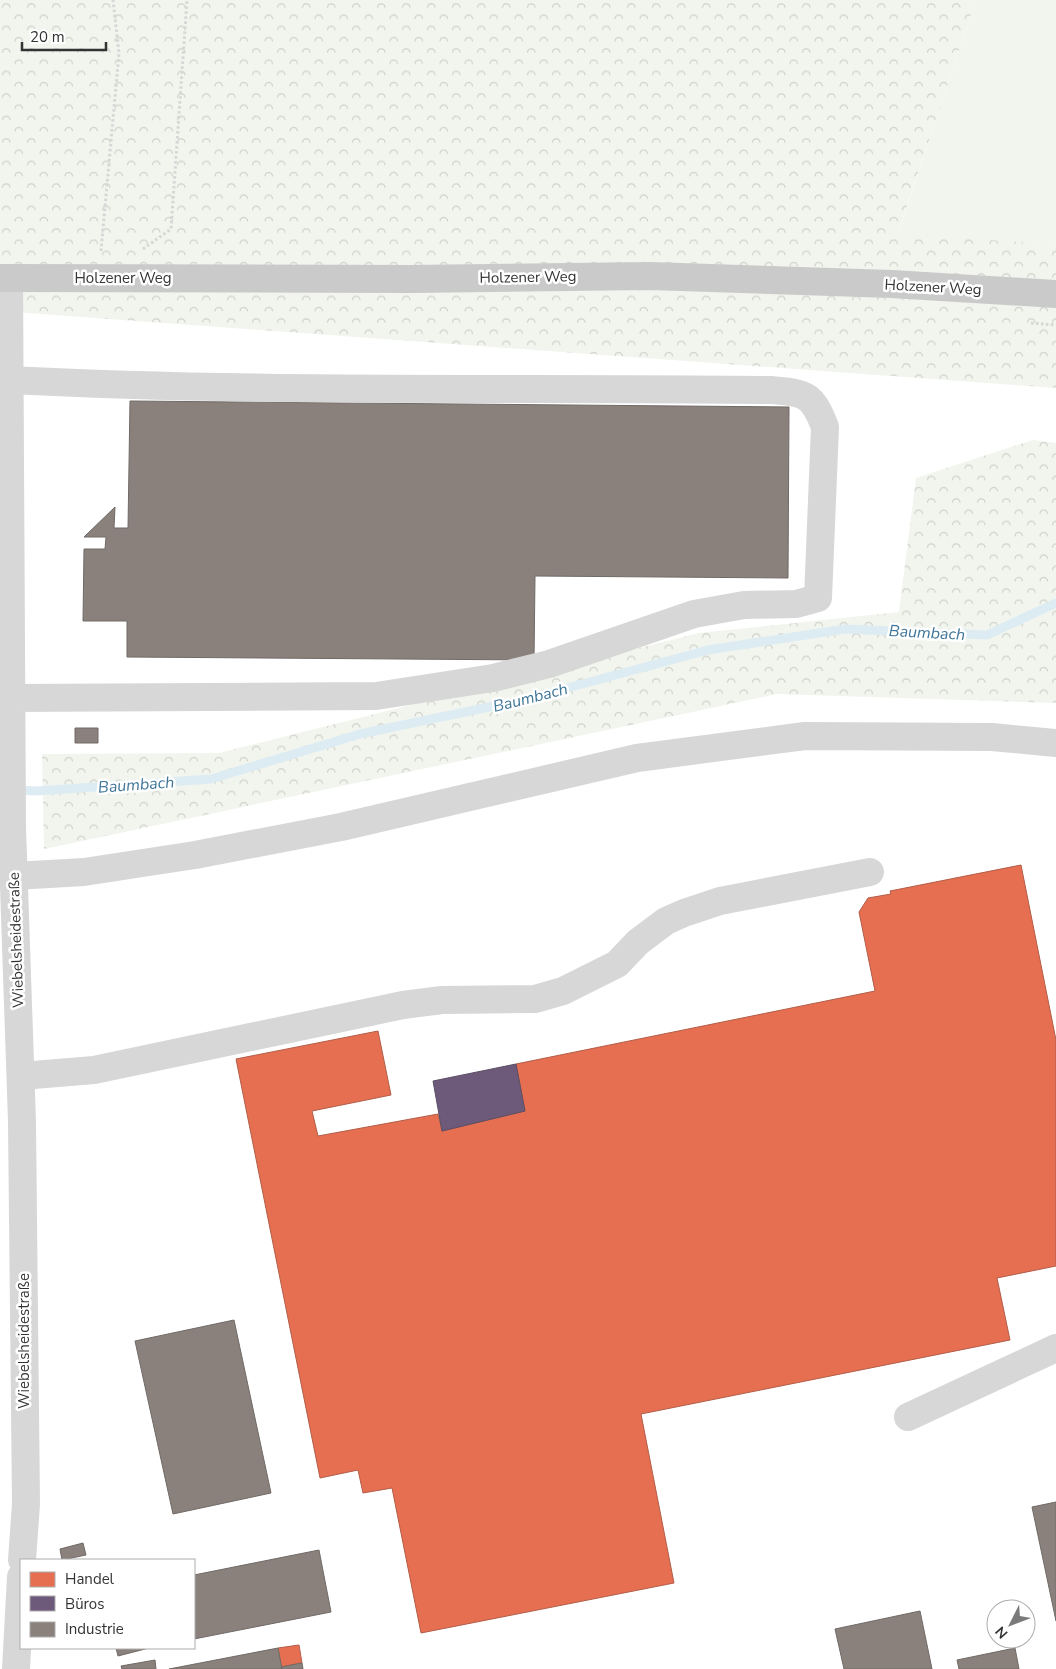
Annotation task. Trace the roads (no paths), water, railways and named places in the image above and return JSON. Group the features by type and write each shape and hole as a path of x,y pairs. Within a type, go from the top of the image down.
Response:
{"main road":[{"name":"Holzener Weg","path":"5,278 650,276 892,284 1056,294"}],"street":[{"name":"Wiebelsheidestraße","path":"5,278 9,380 5,513 21,1076 11,1124 26,1504 22,1559"},
{"path":"9,380 210,388 771,390 798,392 816,404 825,426 818,598 796,604 744,605 694,614 550,664 493,678 376,696 11,698"},
{"path":"14,876 84,872 195,855 341,827 637,758 796,737 992,737 1056,743"},
{"path":"21,1076 94,1070 403,1006 442,1000 535,999 563,991 617,964 638,942 666,921 684,913 720,901 870,872"},
{"path":"908,1418 1056,1348"},
{"path":"16,1669 20,1595"}],"waterway":[{"name":"Baumbach","path":"15,790 37,791 211,779 360,734 523,700 708,650 845,629 987,635 1056,603"}]}
